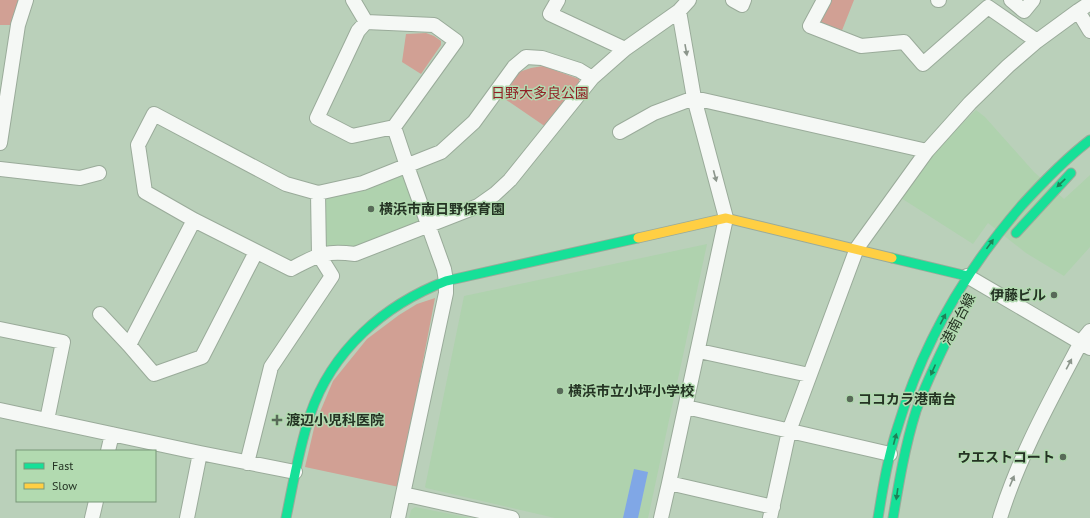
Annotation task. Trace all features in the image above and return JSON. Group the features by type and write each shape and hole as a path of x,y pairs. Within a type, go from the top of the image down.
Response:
{"street":[{"path":"0,143 18,25 26,0"},
{"path":"353,0 366,22"},
{"path":"558,0 550,14 625,49"},
{"path":"592,78 579,70 542,58 526,57 514,67 474,122 442,152 363,183 318,193 286,184 154,114 138,145 145,192 194,220 291,269 319,255 337,252 355,254 478,206 495,194 510,180 592,78 625,49 679,11 689,0"},
{"path":"733,0 742,4 744,0"},
{"path":"824,0 810,26 861,46 904,42 923,64 988,7 1037,41"},
{"path":"1011,0 1024,11 1033,0"},
{"path":"669,483 771,513 789,432 856,248 927,151 970,103 1008,66 1037,41 1090,3"},
{"path":"661,518 699,351 726,218 694,98 679,11"},
{"path":"1078,12 1090,31"},
{"path":"366,22 434,25 456,41 394,127 352,136 317,118 358,31 366,22"},
{"path":"620,132 654,113 694,98 927,151"},
{"path":"394,127 444,269 446,281 446,293 398,518"},
{"name":"港南台線","path":"878,518 890,454 901,415 918,370 940,325 975,282 996,236 1038,187 1090,140"},
{"path":"1008,241 1058,186 1079,166"},
{"path":"0,169 80,178 99,173"},
{"path":"247,463 271,367 332,276 319,255 318,193"},
{"path":"286,518 295,472 311,414 324,385 339,360 368,327 389,312 434,286 446,281 726,218 856,248 975,282 1085,345"},
{"path":"129,345 194,220"},
{"path":"100,314 154,374 202,357 256,252"},
{"name":"港南台線","path":"893,518 900,475 914,418 921,398 957,320"},
{"path":"0,329 63,342 47,420"},
{"path":"1000,518 1008,490 1020,461 1037,426 1085,345 1090,331"},
{"path":"699,351 809,375"},
{"path":"686,407 789,432 890,454"},
{"path":"0,410 295,472"},
{"path":"108,450 112,434"},
{"path":"187,518 200,453"},
{"path":"403,494 492,516 512,518"},
{"path":"92,518 96,502"}],"shaded area":[{"path":"976,110 985,117 1034,172 1064,199 1090,175 1090,247 1064,276 1026,253 988,223 973,244 901,198 934,151"},
{"name":"横浜市南日野保育園","path":"407,166 429,226 355,254 319,255 318,193"},
{"name":"横浜市立小坪小学校","path":"707,244 648,518 555,518 425,487 464,296"},
{"path":"415,507 470,518 409,518 411,510"}],"green space":[{"path":"0,0 26,0 18,25 0,25"},
{"path":"828,0 854,0 841,33 816,23"},
{"path":"426,33 441,41 441,45 421,74 402,62 406,34"},
{"name":"日野大多良公園","path":"543,66 579,79 579,84 546,127 502,97 519,72"},
{"path":"435,298 399,487 305,467 315,424 333,381 367,339 399,315 417,304"}],"water":[{"path":"634,469 648,472 638,518 623,518"}],"traffic: fast":[{"path":"878,518 891,449 908,395 933,337 948,309 982,256 1022,205 1054,171 1090,140"},
{"path":"1016,233 1071,173"},
{"path":"286,518 296,466 303,440 310,415 320,392 332,370 346,350 382,317 423,291 446,281 638,238"},
{"path":"892,258 967,276"},
{"path":"893,518 905,451 916,411 924,390 952,330"}],"traffic: slow":[{"path":"638,238 726,218 892,258"}],"place":[{"name":"横浜市南日野保育園","path":"371,209"},
{"name":"伊藤ビル","path":"1054,295"},
{"name":"横浜市立小坪小学校","path":"560,391"},
{"name":"ココカラ港南台","path":"850,399"},
{"name":"渡辺小児科医院","path":"277,420"},
{"name":"ウエストコート","path":"1063,457"}]}
